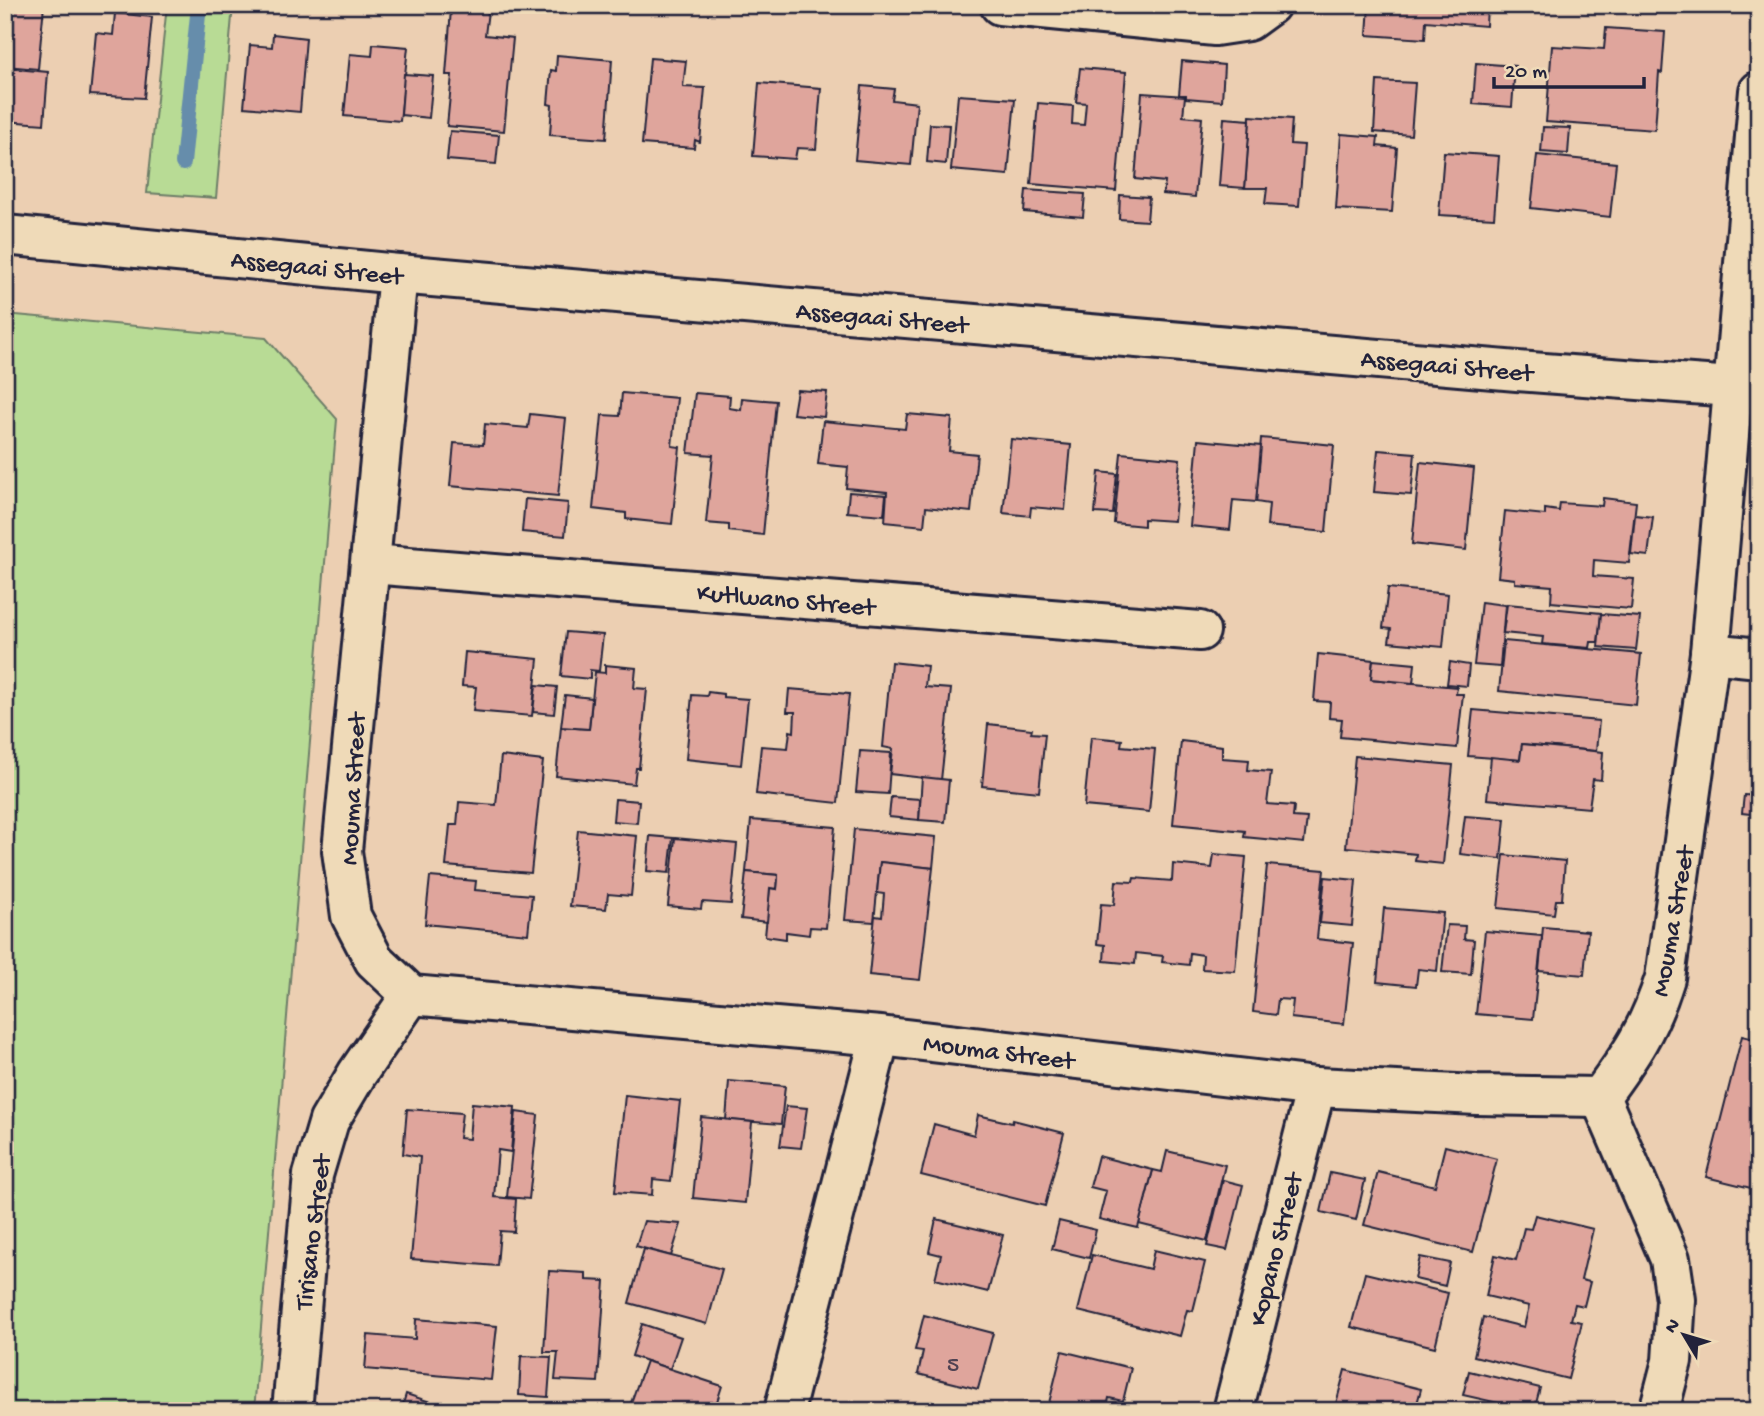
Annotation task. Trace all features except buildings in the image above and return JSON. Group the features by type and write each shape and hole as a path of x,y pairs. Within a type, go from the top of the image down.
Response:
{"street":[{"path":"1000,5 1215,26 1248,21 1270,5"},
{"name":"Mouma Street","path":"398,274 342,851 351,916 374,960 411,995 880,1036 1316,1087 1478,1095 1600,1097 1633,1054 1654,1013 1665,978 1746,388 1759,91"},
{"name":"Assegaai Street","path":"5,235 398,274 1517,371 1746,388"},
{"name":"Kutlwano Street","path":"371,564 1200,631"},
{"path":"1710,653 1759,659"},
{"name":"Tirisano Street","path":"292,1411 313,1175 329,1121 411,995"},
{"path":"784,1411 880,1036"},
{"name":"Kopano Street","path":"1233,1411 1316,1087"},
{"path":"1600,1097 1670,1259 1676,1300 1672,1361 1659,1411"}],"green space":[{"path":"167,5 233,5 216,198 147,193"},
{"path":"5,314 266,338 337,419 254,1411 5,1411"}],"waterway":[{"path":"183,163 199,5"}]}
